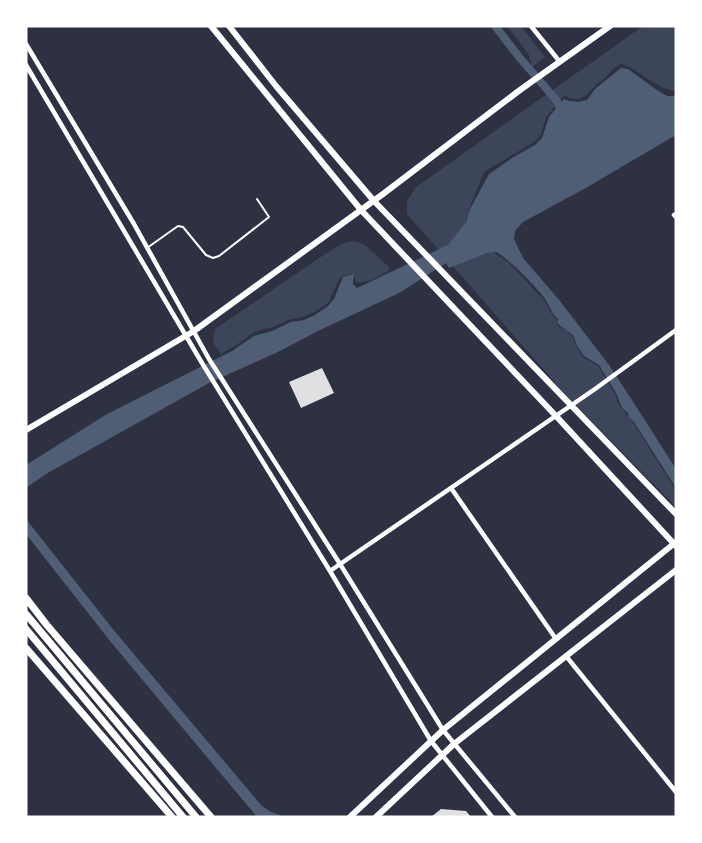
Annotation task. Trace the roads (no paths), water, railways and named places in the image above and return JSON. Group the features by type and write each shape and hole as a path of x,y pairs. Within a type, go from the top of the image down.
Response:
{"main road":[{"path":"211,26 361,210 675,544 443,730 350,817"},
{"path":"229,26 276,86 374,201 676,514"},
{"path":"26,430 194,331 374,201 520,90 610,26"},
{"path":"376,817 454,744 676,570"},
{"path":"26,598 211,817"},
{"path":"26,614 196,817"},
{"path":"26,629 182,817"},
{"path":"26,648 172,817"}],"street":[{"path":"531,26 560,62"},
{"path":"26,44 224,382 443,730 515,817"},
{"path":"26,65 202,363 330,571 431,741 492,817"},
{"path":"330,571 595,390 676,330"},
{"path":"451,488 556,639"},
{"path":"566,656 676,792"}],"lane":[{"path":"147,248 178,226 183,227 206,255 213,258 219,256 269,217 257,198"}],"waterway":[{"path":"495,26 557,101 562,113"}]}
